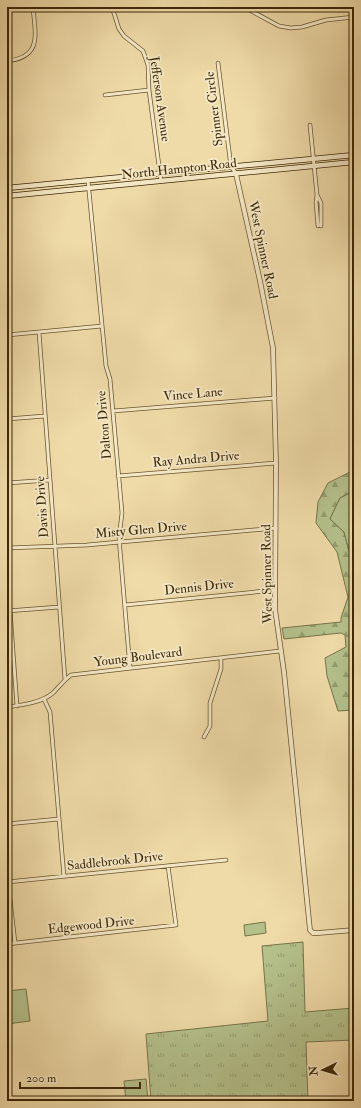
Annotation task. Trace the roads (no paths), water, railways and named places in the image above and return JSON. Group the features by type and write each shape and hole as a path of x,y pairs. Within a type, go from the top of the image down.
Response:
{"main road":[{"name":"North Hampton Road","path":"7,188 354,156"},
{"path":"300,161 301,168"},
{"name":"North Hampton Road","path":"7,196 354,162"}],"street":[{"path":"7,61 25,57 34,45 33,7"},
{"name":"Jefferson Avenue","path":"112,7 119,29 124,36 143,52 148,65 161,181"},
{"path":"244,7 279,26 291,28 302,27 326,20 354,17"},
{"name":"Spinner Circle","path":"218,63 231,168"},
{"path":"105,95 150,90"},
{"path":"310,125 317,195 321,203 319,226"},
{"path":"231,168 236,174"},
{"name":"West Spinner Road","path":"236,174 260,281 273,348 276,463 276,609 280,651 284,672 310,930 313,933 354,930"},
{"name":"Dalton Drive","path":"88,181 106,366 110,379 122,513 119,542 130,668"},
{"path":"7,335 102,326"},
{"name":"Davis Drive","path":"39,332 65,680"},
{"name":"Vince Lane","path":"113,411 275,398"},
{"path":"7,419 45,416"},
{"name":"Ray Andra Drive","path":"118,476 276,463"},
{"path":"7,483 50,480"},
{"name":"Misty Glen Drive","path":"7,548 119,542 276,528"},
{"name":"Dennis Drive","path":"125,605 275,590"},
{"path":"17,706 8,611 59,607"},
{"name":"Young Boulevard","path":"7,707 44,699 53,693 71,675 280,651"},
{"path":"204,737 210,726 210,703 221,669 221,658"},
{"path":"44,699 50,712 64,877"},
{"path":"7,824 59,819"},
{"name":"Saddlebrook Drive","path":"8,882 226,860"},
{"name":"Edgewood Drive","path":"7,944 176,925 168,866"},
{"path":"8,882 15,943"}]}
